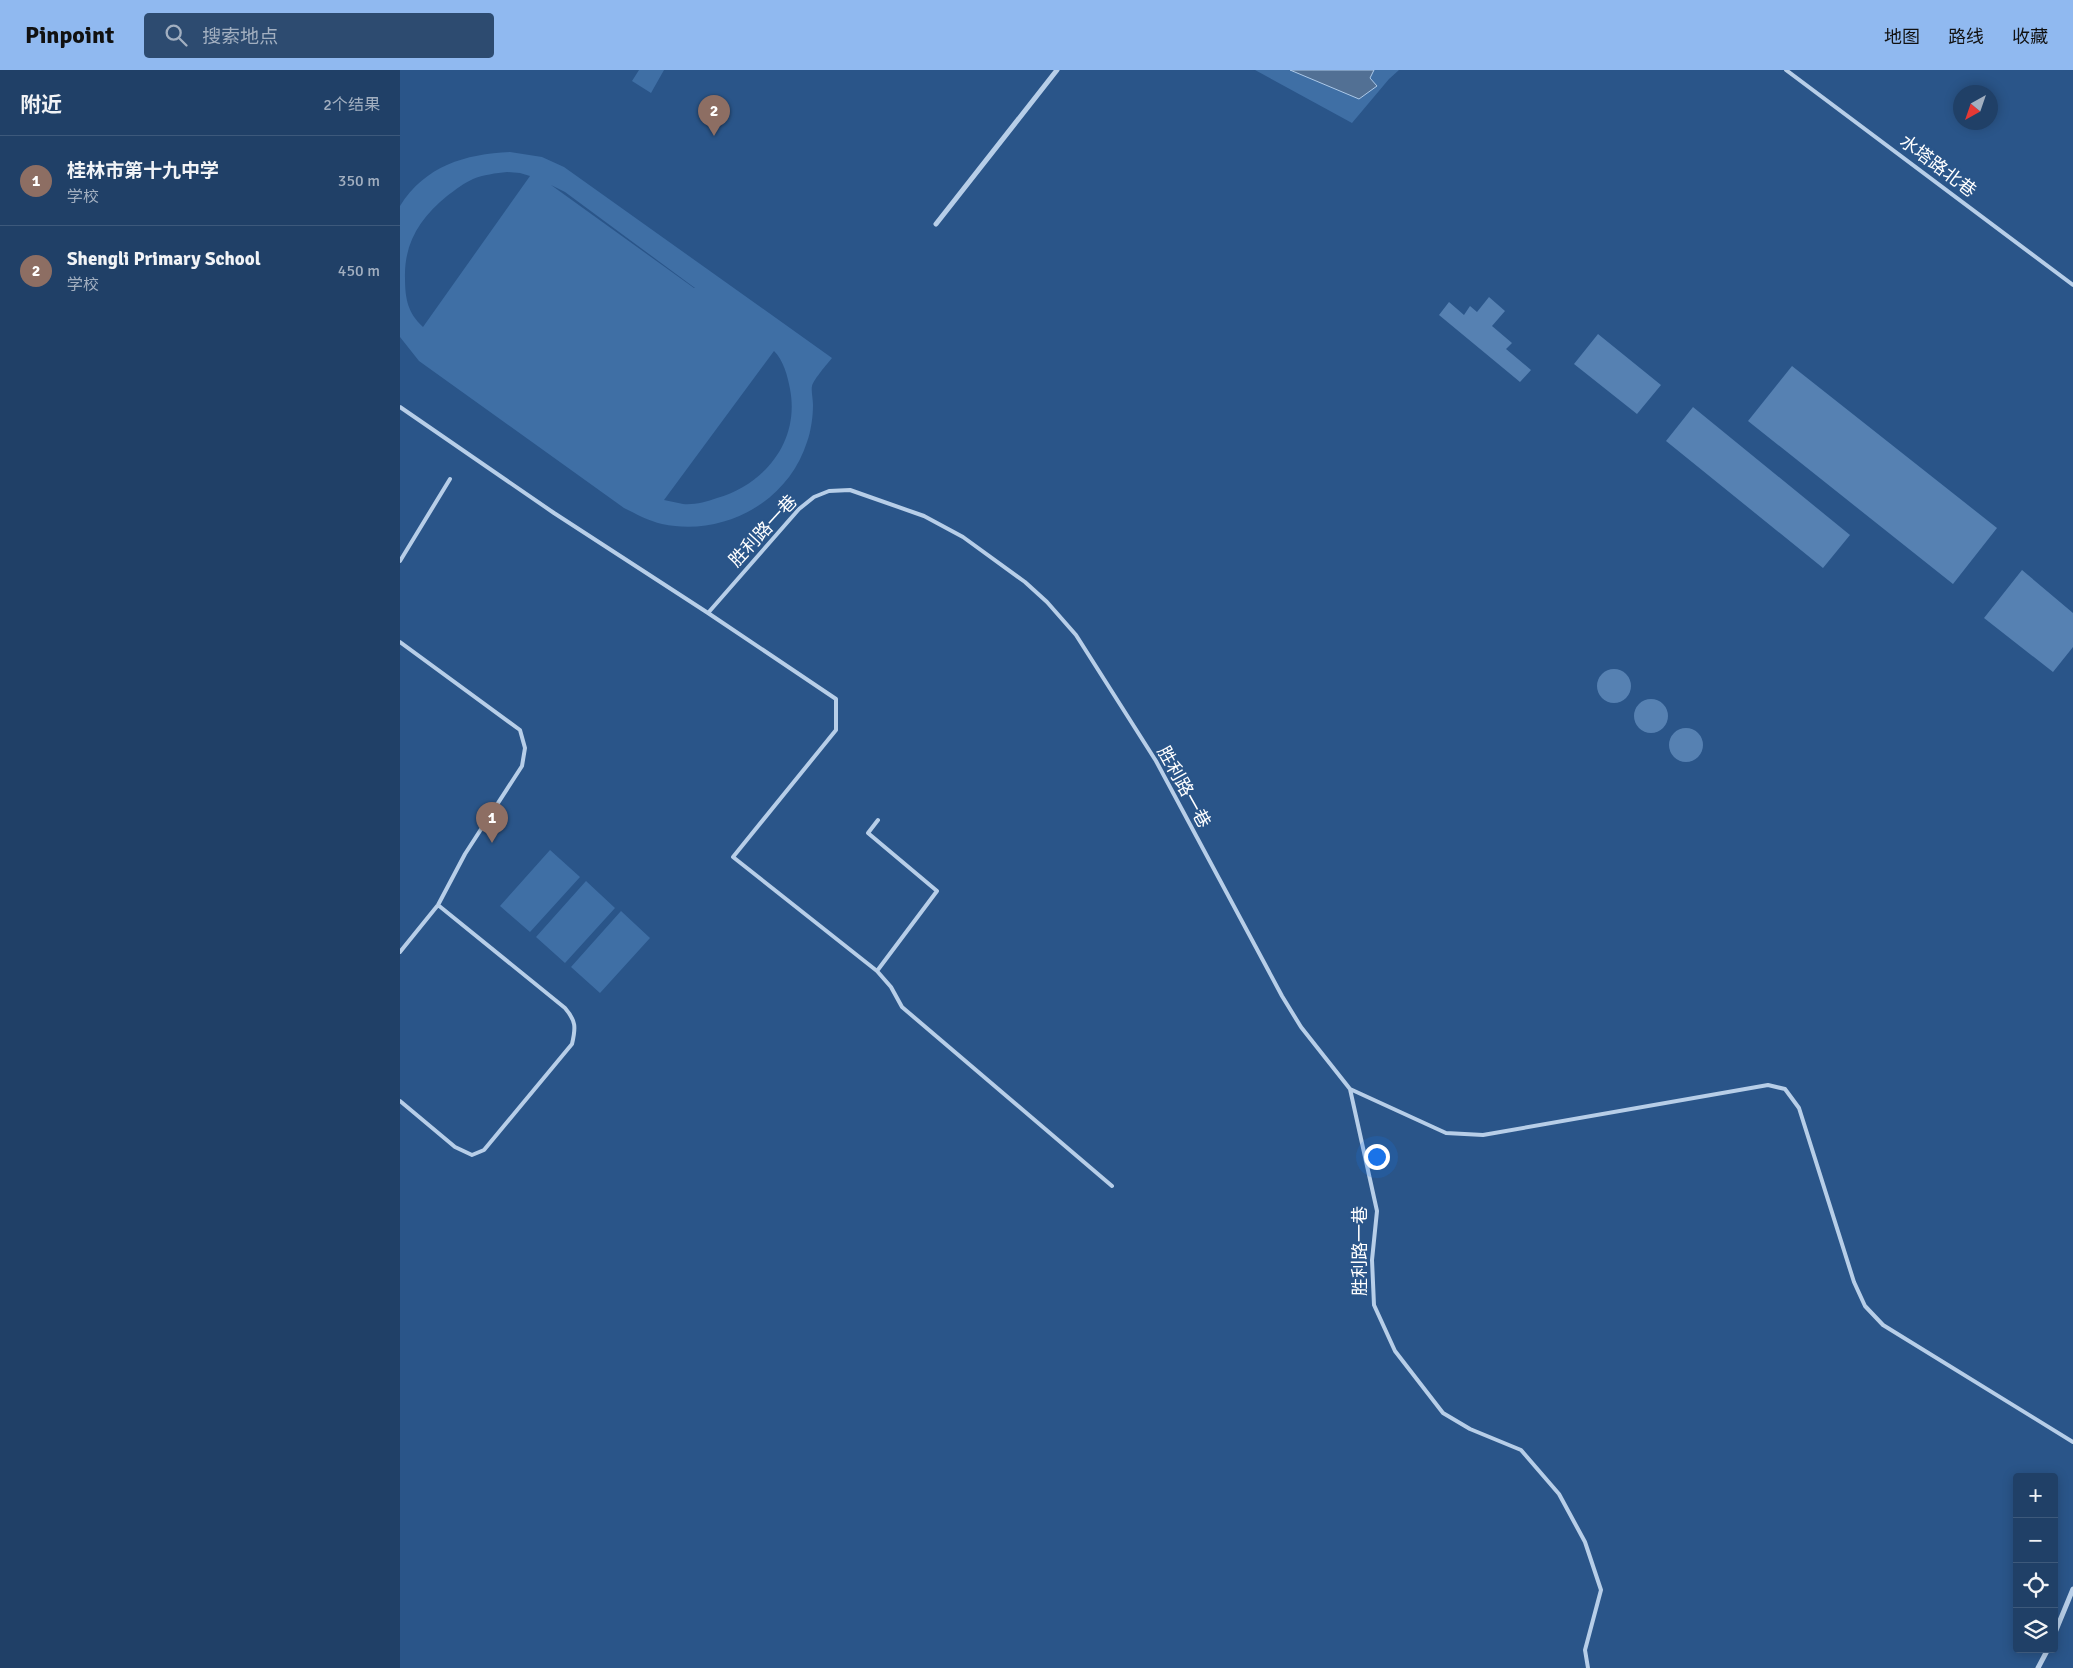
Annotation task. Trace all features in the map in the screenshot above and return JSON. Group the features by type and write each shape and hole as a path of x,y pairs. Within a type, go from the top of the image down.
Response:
{"street":[{"path":"936,224 1057,70"},
{"path":"2058,1625 2073,1588"},
{"path":"2038,1668 2046,1653"}],"lane":[{"name":"水塔路北巷","path":"1786,70 2073,285"},
{"path":"400,407 554,513 836,699 836,730 733,857 877,971 891,987 902,1007 1112,1186"},
{"path":"400,561 450,479"},
{"name":"胜利路一巷","path":"708,613 799,509 814,498 829,491 850,490 924,516 963,537 1025,582 1047,602 1076,635 1156,762 1282,996 1301,1027 1350,1089 1376,1211 1372,1260 1374,1305 1395,1351 1443,1413 1470,1429 1521,1450 1559,1494 1584,1542 1601,1590 1585,1650 1588,1668"},
{"path":"400,642 520,730 525,748 522,766 465,854 438,904 400,952"},
{"path":"877,971 937,891 868,833 878,820"},
{"path":"400,1101 456,1148 472,1155 484,1150 572,1044 575,1030 573,1018 565,1008 438,904"},
{"path":"1350,1089 1446,1133 1482,1135 1768,1085 1785,1089 1800,1108 1854,1282 1866,1306 1883,1325 2073,1442"}],"shaded area":[{"path":"639,70 664,70 651,93 632,81"},
{"path":"1255,70 1399,70 1389,79 1352,123"},
{"path":"1290,70 1374,70 1370,78 1377,86 1359,99"},
{"path":"510,152 542,157 564,167 832,358 812,386 813,409 811,428 798,463 785,482 769,498 751,510 730,520 708,525 685,527 662,524 647,519 624,508 419,361 400,337 400,206 421,181 434,172 462,159","holes":["507,172 530,176 423,327 411,311 406,293 405,265 411,242 422,222 437,204 470,181 490,174","551,185 565,192 695,288 694,288","774,351 780,359 786,374 792,408 790,426 784,443 775,458 764,471 750,482 713,499 696,504 683,504 664,500"]},
{"path":"550,850 580,877 530,932 500,906"},
{"path":"586,881 615,908 565,963 536,937"},
{"path":"621,911 650,938 600,993 571,967"}],"building":[{"path":"1489,297 1505,311 1492,326 1512,343 1506,349 1531,370 1520,382 1439,315 1449,302 1464,315 1470,306 1477,312"},
{"path":"1598,334 1661,385 1637,414 1574,364"},
{"path":"1792,366 1997,528 1953,584 1748,421"},
{"path":"1693,407 1850,535 1823,568 1666,441"},
{"path":"2022,570 2073,613 2073,647 2053,672 1984,618"},
{"path":"1614,669 1621,670 1626,674 1630,679 1630,693 1626,698 1621,702 1614,703 1607,702 1602,698 1598,693 1597,686 1598,679 1602,674 1607,670"},
{"path":"1651,699 1658,700 1663,704 1667,709 1667,723 1663,728 1658,732 1651,733 1644,732 1639,728 1635,723 1634,716 1635,709 1639,704 1644,700"},
{"path":"1686,728 1693,729 1698,733 1702,738 1702,752 1698,757 1693,761 1686,762 1679,761 1674,757 1670,752 1669,745 1670,738 1674,733 1679,729"}],"place":[{"name":"Shengli Primary School","path":"714,136"},
{"name":"桂林市第十九中学","path":"492,843"}]}
